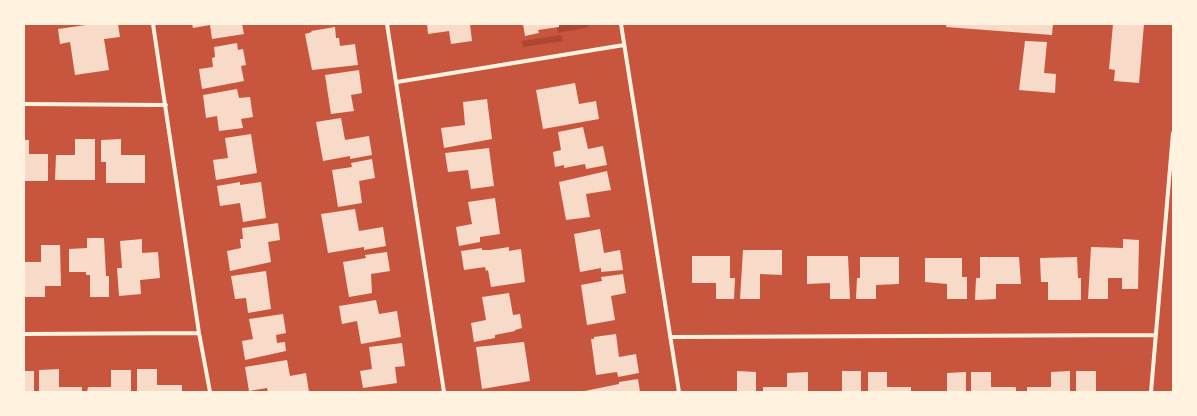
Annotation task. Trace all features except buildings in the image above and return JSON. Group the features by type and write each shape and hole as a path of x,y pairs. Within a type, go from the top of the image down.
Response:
{"street":[{"path":"153,24 199,333 210,392"},
{"path":"387,24 444,392"},
{"path":"620,24 679,392"},
{"path":"397,82 624,45"},
{"path":"24,104 166,105"},
{"path":"1151,392 1173,133"},
{"path":"24,334 199,333"},
{"path":"670,337 1155,335"}],"shaded area":[{"path":"559,24 593,24 585,28 558,33 557,27 559,27"},
{"path":"561,35 563,41 523,47 522,41"}]}
